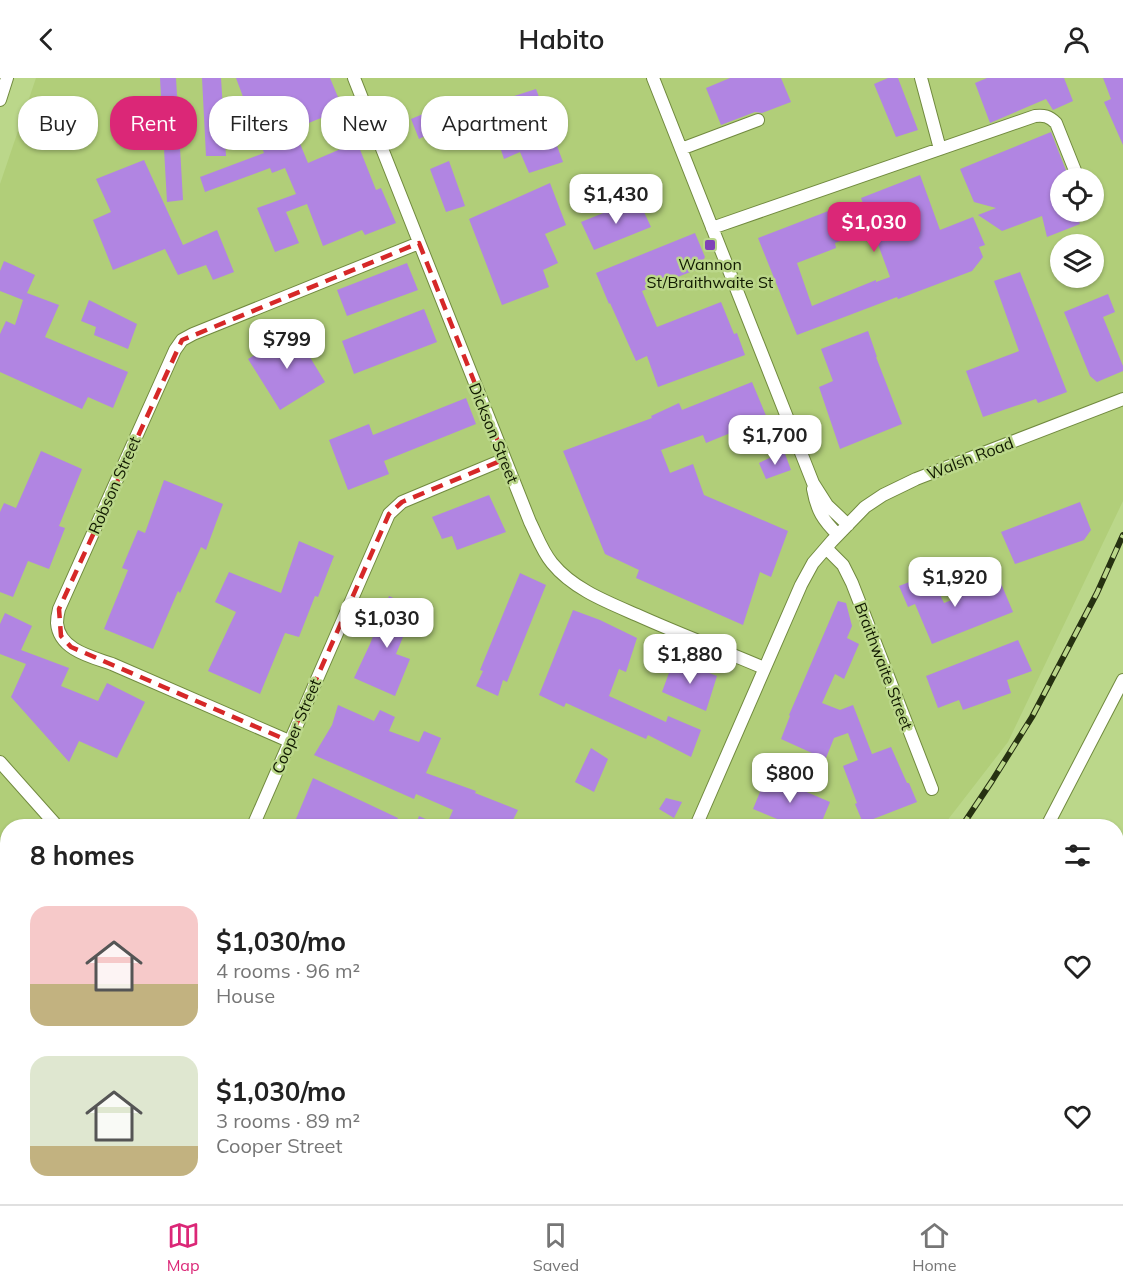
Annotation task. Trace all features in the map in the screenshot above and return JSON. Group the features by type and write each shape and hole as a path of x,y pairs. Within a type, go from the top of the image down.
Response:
{"street":[{"path":"0,100 7,78"},
{"name":"Dickson Street","path":"354,78 530,522 552,563 593,596 764,668"},
{"path":"921,78 940,148"},
{"name":"Braithwaite Street","path":"657,79 681,149 808,471 827,505 848,525"},
{"path":"712,228 1028,118 1044,115 1056,123 1074,168"},
{"path":"681,149 758,120"},
{"name":"Robson Street","path":"289,741 82,653 61,636 57,623 59,609 175,350 182,340 419,243"},
{"name":"Walsh Road","path":"699,819 804,579 813,563 865,507 883,495 916,479 1123,399"},
{"name":"Cooper Street","path":"256,819 389,514 402,502 505,459"},
{"name":"Braithwaite Street","path":"808,471 819,512 852,583 932,789"},
{"path":"1051,819 1123,680"},
{"path":"0,762 51,819"}],"highlighted area":[{"path":"419,243 505,459 402,502 389,514 289,741 71,647 61,636 59,609 182,340"}],"shaded area":[{"path":"36,78 1123,78 1123,501 1008,742 948,819 0,819 0,184 18,131 18,150 98,150 98,96 30,96"}],"building":[{"path":"160,78 176,78 177,96 161,96"},
{"path":"202,78 221,78 222,96 209,96 209,150 226,150 226,156 206,156"},
{"path":"236,78 330,78 338,96 321,96 321,118 309,123 309,96 243,96"},
{"path":"730,78 781,78 791,102 721,125 706,88"},
{"path":"888,78 898,78 918,130 896,137 874,84"},
{"path":"987,78 1064,78 1073,101 1053,110 1046,99 990,123 975,83"},
{"path":"1103,78 1123,78 1123,145 1104,102 1111,99"},
{"path":"536,89 539,96 514,96"},
{"path":"421,115 421,138 419,139 411,119"},
{"path":"1051,132 1065,168 1050,168 1050,222 1079,222 1080,224 1047,237 1042,216 1002,231 978,215 996,208 974,202 960,169"},
{"path":"164,150 180,150 183,200 167,202"},
{"path":"263,150 303,150 308,163 338,150 360,150 376,190 381,188 396,223 365,235 362,230 323,246 307,204 286,212 299,243 275,252 257,208 296,194 285,168 272,173 270,168 205,192 200,177 264,153"},
{"path":"501,150 559,150 563,162 529,173 520,152 504,159"},
{"path":"144,160 183,245 217,230 234,272 213,280 206,265 178,275 165,249 113,270 93,220 111,212 96,179"},
{"path":"449,161 465,206 446,212 430,169"},
{"path":"920,175 940,230 973,217 985,245 979,247 983,257 972,271 797,335 758,238 844,205 856,235 835,243 836,248 797,263 812,306 876,280 876,282 890,277 861,198"},
{"path":"550,183 566,225 545,234 558,263 543,270 549,287 502,305 469,219"},
{"path":"638,199 651,227 594,250 581,222"},
{"path":"695,233 705,257 698,269 642,291 657,327 721,302 745,355 658,387 647,356 636,361 596,273"},
{"path":"4,261 35,275 27,293 59,305 45,337 128,372 113,408 88,397 82,409 0,372 0,334 6,321 15,325 23,300 0,291 0,271"},
{"path":"407,263 418,290 347,316 337,290"},
{"path":"1020,272 1067,392 1038,403 1036,399 983,417 966,371 1019,351 994,281"},
{"path":"1108,294 1115,312 1103,317 1123,371 1097,382 1090,376 1064,312"},
{"path":"89,300 137,324 128,349 94,335 96,327 81,321"},
{"path":"424,309 437,342 354,374 342,341"},
{"path":"294,331 325,382 280,410 248,359"},
{"path":"868,331 902,424 840,449 819,387 833,381 821,349"},
{"path":"752,382 767,418 706,443 703,435 661,450 670,473 693,464 704,495 788,531 771,577 760,572 743,625 636,578 639,570 605,554 563,451 652,418 651,416 679,403 682,410"},
{"path":"466,398 476,424 384,461 389,474 348,490 329,440 369,424 373,435"},
{"path":"41,451 82,469 59,526 65,528 49,569 28,561 13,597 0,592 0,512 4,503 16,508"},
{"path":"784,451 791,470 766,479 759,463"},
{"path":"164,480 223,504 206,550 201,547 180,593 178,591 153,649 104,629 128,570 122,568 138,530 145,533"},
{"path":"489,495 506,532 457,550 452,536 442,539 432,517"},
{"path":"1080,502 1091,530 1084,540 1015,564 1001,532"},
{"path":"299,541 334,556 299,637 285,633 260,694 208,671 236,612 215,602 229,572 281,593"},
{"path":"520,573 546,585 507,682 503,680 498,696 476,686 483,671 480,670"},
{"path":"930,574 944,603 1000,581 1013,612 932,644 915,604 908,607 899,586"},
{"path":"389,596 415,608 396,654 410,659 395,696 354,678"},
{"path":"838,601 846,603 852,626 847,638 859,644 844,679 835,674 822,703 840,710 853,705 872,754 891,747 917,802 873,819 861,819 843,766 858,760 848,733 834,738 826,758 823,758 781,739"},
{"path":"573,610 637,638 626,672 619,669 609,696 666,722 668,716 701,730 691,757 648,735 646,739 566,703 564,707 539,695"},
{"path":"5,613 32,626 21,650 69,668 61,686 98,701 107,683 145,702 117,758 79,741 69,762 11,697 26,664 0,654 0,624"},
{"path":"1018,640 1032,671 1007,680 1011,693 963,710 959,700 938,708 926,676"},
{"path":"674,659 717,676 706,711 662,692"},
{"path":"338,705 374,721 380,710 395,717 389,731 419,742 424,731 441,738 426,773 476,791 475,793 518,810 514,819 449,819 453,810 416,794 414,799 314,755 332,725"},
{"path":"591,748 608,759 594,792 575,782"},
{"path":"767,775 830,802 823,819 777,819 753,809"},
{"path":"313,778 398,818 398,819 296,819"},
{"path":"666,798 682,802 674,818 659,809"}],"railway":[{"path":"967,819 1032,717 1097,593 1123,535"}],"place":[{"name":"Wannon St/Braithwaite St","path":"710,245"}]}
